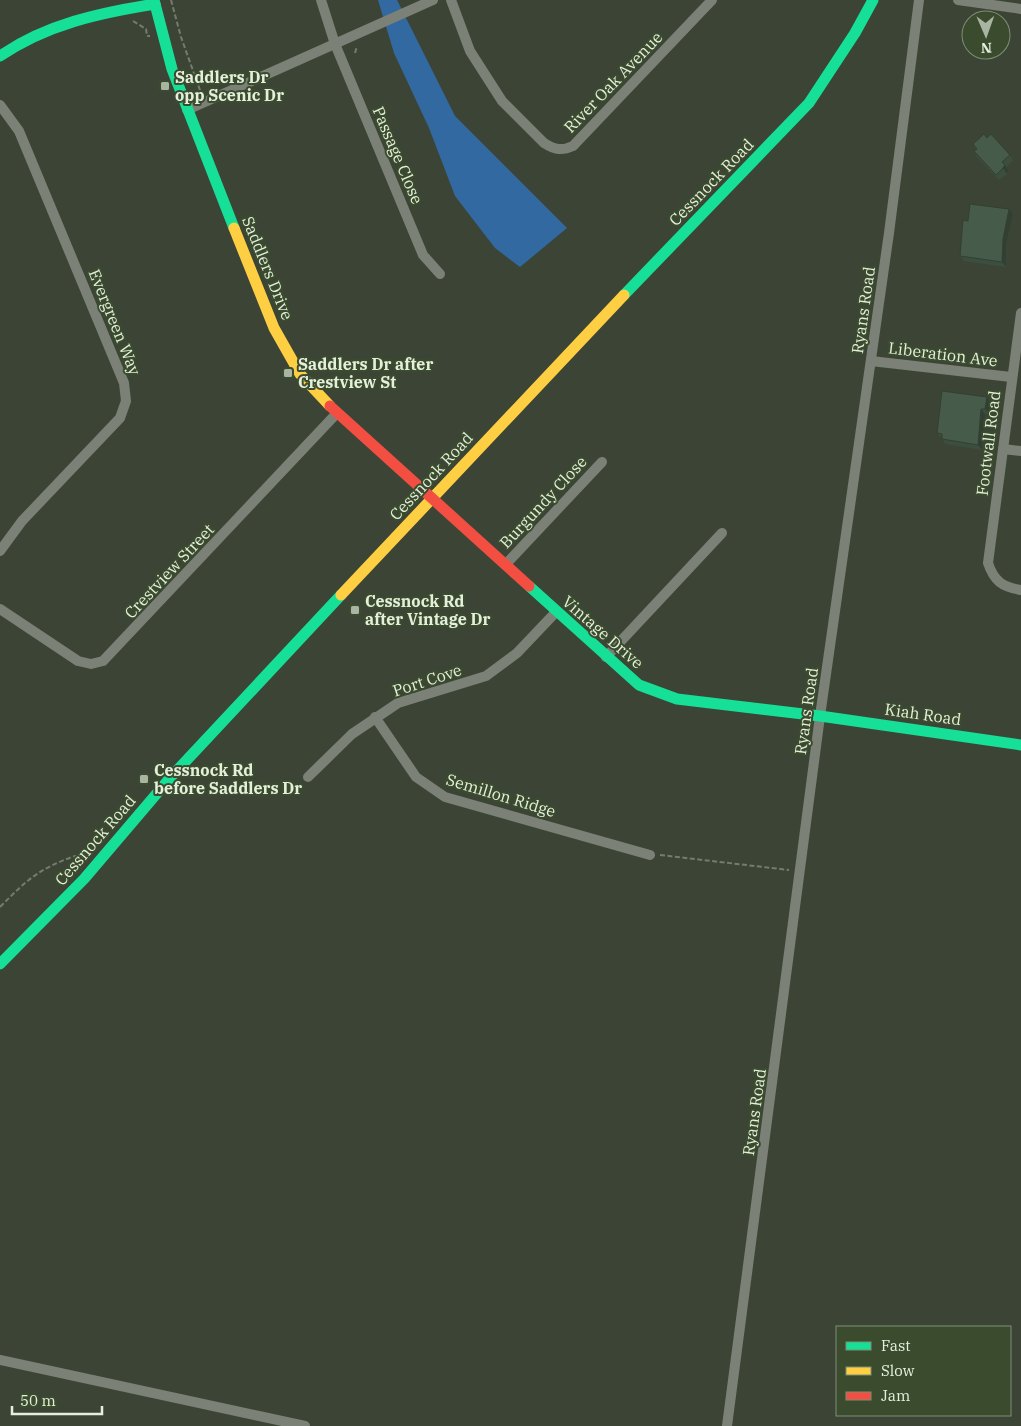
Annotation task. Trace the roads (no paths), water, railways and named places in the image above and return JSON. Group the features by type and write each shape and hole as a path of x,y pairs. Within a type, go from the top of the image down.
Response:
{"street":[{"name":"Passage Close","path":"321,0 335,44 423,254 440,274"},
{"name":"River Oak Avenue","path":"452,0 470,51 502,101 544,144 552,148 564,150 573,146 712,0"},
{"name":"Cessnock Road","path":"0,964 84,879 195,751 809,103 856,33 873,0"},
{"name":"Ryans Road","path":"727,1426 820,716 871,361 919,0"},
{"path":"958,0 1021,9"},
{"path":"0,56 41,32 80,18 154,2"},
{"name":"Saddlers Drive","path":"154,2 172,69 187,110 274,328 300,374 337,413 433,498"},
{"path":"187,110 428,2"},
{"name":"Evergreen Way","path":"0,105 19,131 124,383 126,400 120,418 22,521 0,551"},
{"name":"Footwall Road","path":"1021,313 1011,377 988,563 993,577 1002,586 1021,590"},
{"name":"Liberation Ave","path":"871,361 1011,377"},
{"name":"Crestview Street","path":"0,609 78,661 90,664 104,662 337,413"},
{"path":"1003,448 1021,451"},
{"name":"Burgundy Close","path":"506,564 602,462"},
{"name":"Vintage Drive","path":"433,498 506,564 555,612 639,685 677,700 820,716"},
{"path":"606,657 722,533"},
{"name":"Port Cove","path":"308,777 352,734 398,703 486,676 517,653 555,612"},
{"name":"Kiah Road","path":"820,716 1021,745"},
{"name":"Semillon Ridge","path":"375,717 416,777 444,797 650,855"},
{"path":"0,1360 305,1426"}],"water":[{"path":"378,0 397,0 455,116 567,228 520,267 495,248 455,196 429,128 394,53"}],"place":[{"name":"Saddlers Dr opp Scenic Dr","path":"165,86"},
{"name":"Saddlers Dr after Crestview St","path":"288,373"},
{"name":"Cessnock Rd after Vintage Dr","path":"355,610"},
{"name":"Cessnock Rd before Saddlers Dr","path":"144,779"}]}
